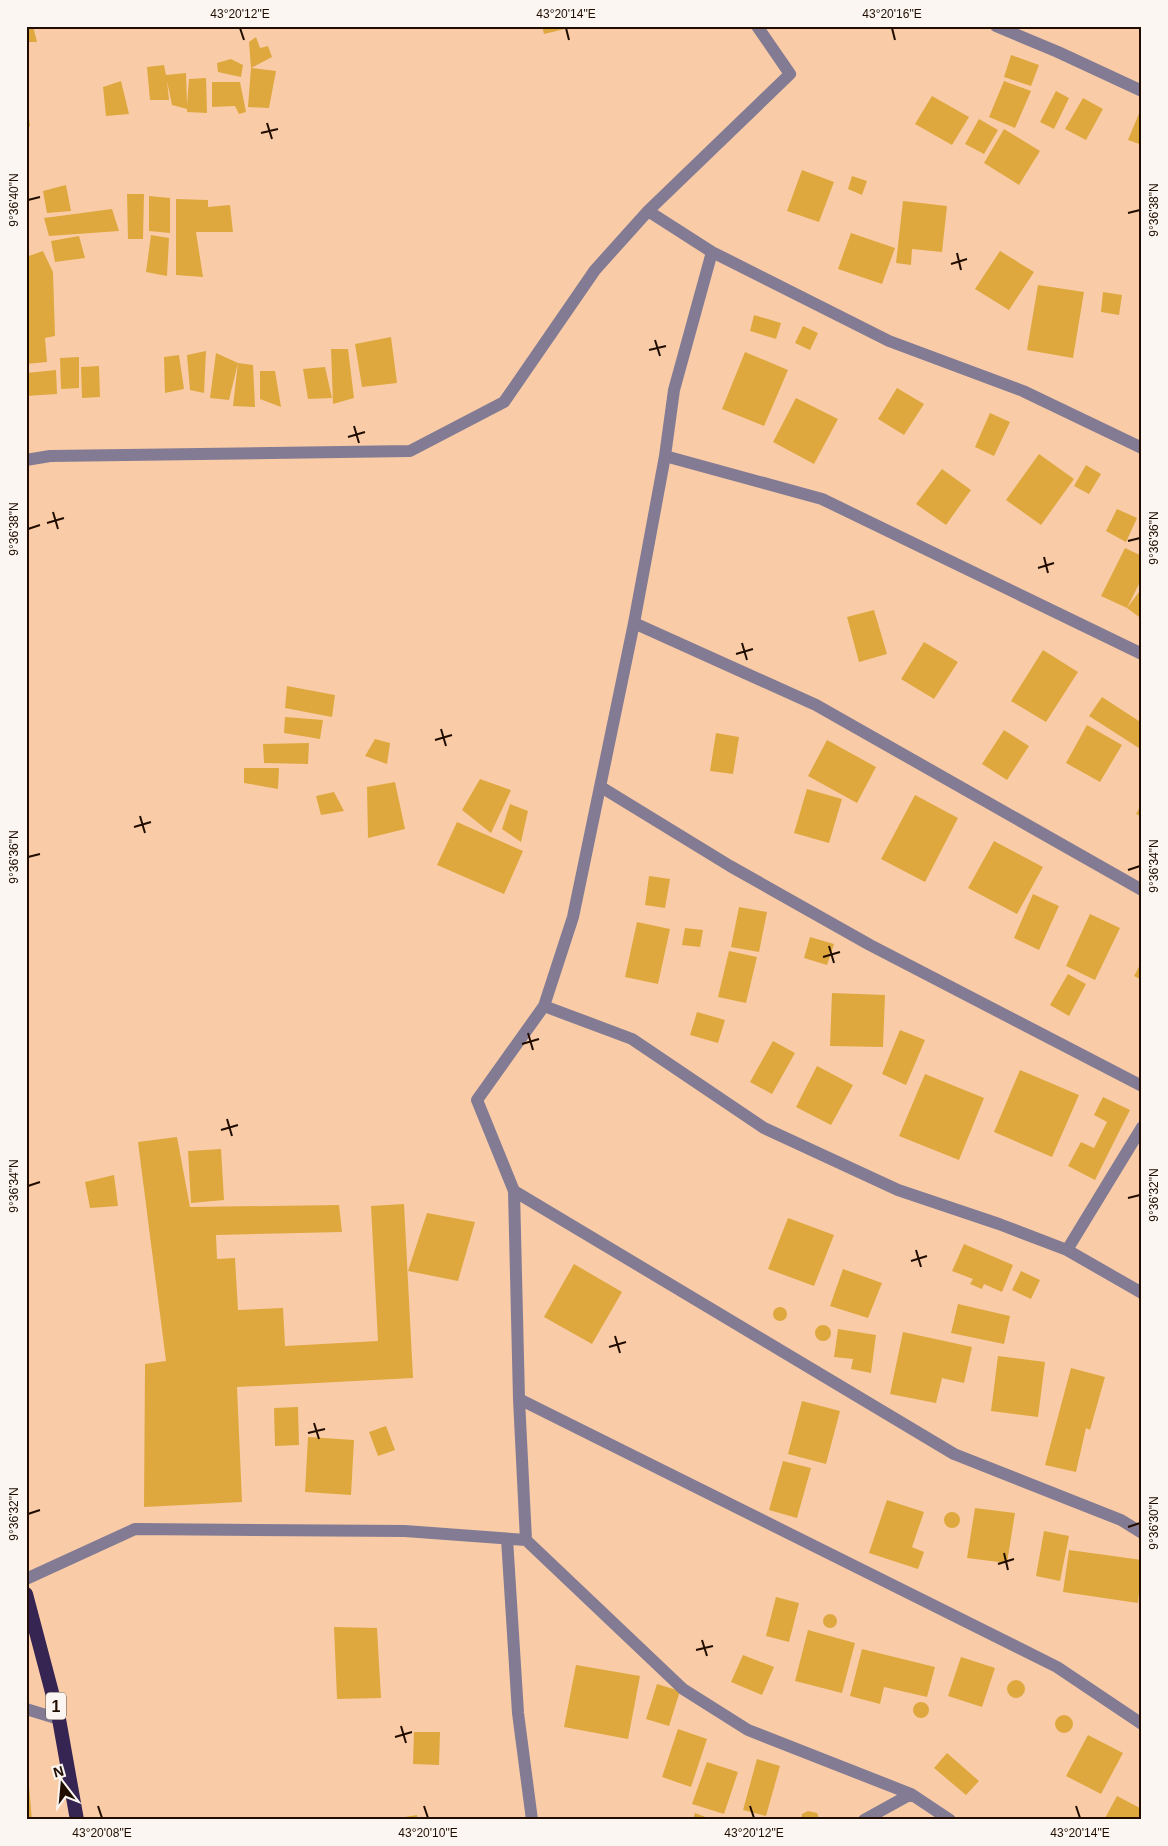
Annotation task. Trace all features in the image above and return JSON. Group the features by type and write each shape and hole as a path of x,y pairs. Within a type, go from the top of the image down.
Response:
{"highway":[{"name":"1","path":"26,1594 59,1719 77,1820"}],"street":[{"path":"26,460 50,456 410,451 504,402 596,270 648,211 790,74 757,26"},
{"path":"996,26 1142,91"},
{"path":"648,211 712,252 889,341 1023,391 1142,448"},
{"path":"526,1540 519,1399 514,1190 477,1100 544,1006 573,917 634,623 665,456 674,390 712,252"},
{"path":"665,456 822,499 1142,654"},
{"path":"634,623 816,705 1142,890"},
{"path":"601,787 730,866 870,945 1142,1086"},
{"path":"544,1006 632,1038 764,1128 898,1190 999,1224 1067,1250 1142,1293"},
{"path":"1067,1250 1142,1127"},
{"path":"514,1190 954,1454 1121,1520 1142,1533"},
{"path":"519,1399 1057,1667 1142,1724"},
{"path":"26,1579 135,1529 405,1531 526,1540 683,1689 748,1730 911,1794 950,1820"},
{"path":"507,1539 518,1713 532,1820"},
{"path":"26,1709 59,1719"},
{"path":"864,1820 911,1794"}],"building":[{"path":"26,26 33,26 37,42 26,42"},
{"path":"542,26 573,26 573,27 544,34"},
{"path":"256,37 260,48 268,46 272,57 251,68 249,42"},
{"path":"1011,55 1039,65 1031,86 1004,77"},
{"path":"231,59 243,65 241,77 218,72 217,63"},
{"path":"164,65 166,75 186,73 187,105 189,79 206,78 207,113 187,112 187,109 172,105 167,81 169,100 150,100 147,67"},
{"path":"251,68 276,71 269,108 248,107"},
{"path":"121,81 129,114 106,116 103,87"},
{"path":"1004,81 1031,91 1015,128 989,117"},
{"path":"212,82 240,82 246,112 239,114 235,106 212,107"},
{"path":"1056,91 1069,98 1054,129 1040,122"},
{"path":"932,96 969,117 952,145 915,124"},
{"path":"1083,98 1103,109 1086,140 1065,129"},
{"path":"26,107 30,126 26,127"},
{"path":"1140,111 1142,112 1142,145 1128,140"},
{"path":"979,119 998,130 984,154 965,144"},
{"path":"1004,129 1040,151 1019,185 984,163"},
{"path":"802,170 834,182 819,222 787,211"},
{"path":"852,176 867,181 862,195 848,189"},
{"path":"66,185 71,211 47,213 43,191"},
{"path":"127,194 144,194 143,239 128,239"},
{"path":"149,196 170,198 170,233 149,231"},
{"path":"176,199 208,200 208,207 230,205 233,232 196,232 203,277 176,275"},
{"path":"903,201 947,206 942,252 912,249 911,265 896,263"},
{"path":"112,209 119,231 49,236 44,218"},
{"path":"851,233 895,248 882,284 838,269"},
{"path":"151,235 169,238 167,276 146,272"},
{"path":"79,236 85,258 55,262 51,241"},
{"path":"43,251 53,272 55,336 45,338 47,362 26,364 26,277 28,276 26,257"},
{"path":"1000,251 1034,272 1009,310 975,289"},
{"path":"1038,285 1084,292 1073,358 1027,350"},
{"path":"1103,292 1122,295 1119,315 1101,312"},
{"path":"754,315 781,323 776,339 750,331"},
{"path":"803,326 818,333 810,350 795,343"},
{"path":"391,337 397,383 362,387 355,344"},
{"path":"331,349 348,349 354,398 333,404"},
{"path":"206,351 204,393 190,390 187,355"},
{"path":"745,352 788,370 764,426 722,409"},
{"path":"216,353 238,363 229,400 210,398"},
{"path":"179,355 184,389 165,393 164,357"},
{"path":"79,357 79,388 61,389 60,358"},
{"path":"238,363 253,365 255,407 233,406"},
{"path":"99,366 100,397 82,398 81,367"},
{"path":"325,367 332,398 308,399 303,369"},
{"path":"56,370 57,394 26,396 26,373"},
{"path":"260,371 275,371 281,407 260,399"},
{"path":"897,388 924,404 904,435 878,419"},
{"path":"796,398 838,419 814,464 773,442"},
{"path":"990,413 1010,422 994,456 975,447"},
{"path":"1039,454 1074,479 1041,525 1006,500"},
{"path":"1086,465 1101,474 1089,494 1074,486"},
{"path":"942,469 971,490 946,525 916,504"},
{"path":"1117,509 1137,518 1126,542 1106,531"},
{"path":"1125,548 1142,556 1142,578 1127,608 1101,596"},
{"path":"1142,588 1142,619 1127,608"},
{"path":"874,610 887,654 859,662 847,617"},
{"path":"924,642 958,662 934,699 901,679"},
{"path":"1043,650 1078,672 1046,722 1011,701"},
{"path":"287,686 335,695 332,717 285,708"},
{"path":"1102,697 1142,723 1142,750 1089,716"},
{"path":"285,717 323,720 320,739 284,733"},
{"path":"1087,725 1122,745 1100,782 1066,763"},
{"path":"1004,730 1029,746 1007,780 982,764"},
{"path":"716,733 739,737 733,774 710,771"},
{"path":"375,739 390,743 387,764 365,756"},
{"path":"827,740 876,767 857,803 808,776"},
{"path":"309,743 308,764 264,763 263,744"},
{"path":"244,768 279,768 278,789 244,783"},
{"path":"480,779 511,790 491,833 462,810"},
{"path":"395,782 405,829 368,838 367,787"},
{"path":"807,789 842,799 829,843 794,833"},
{"path":"334,792 344,811 321,815 316,796"},
{"path":"915,795 958,818 925,882 881,859"},
{"path":"1142,803 1142,817 1136,814"},
{"path":"510,804 528,811 521,842 502,829"},
{"path":"457,822 523,851 504,894 437,865"},
{"path":"994,841 1043,867 1017,914 968,888"},
{"path":"649,876 670,879 665,908 645,905"},
{"path":"1033,894 1059,906 1039,950 1014,938"},
{"path":"739,907 767,912 759,952 731,947"},
{"path":"1090,914 1120,928 1095,980 1066,966"},
{"path":"637,922 670,929 658,984 625,977"},
{"path":"685,928 703,930 700,947 682,945"},
{"path":"810,937 834,944 827,965 804,958"},
{"path":"729,951 757,957 746,1003 718,997"},
{"path":"1142,961 1142,980 1134,976"},
{"path":"1068,974 1086,984 1069,1016 1050,1005"},
{"path":"832,993 885,995 883,1047 830,1046"},
{"path":"697,1012 725,1020 718,1043 690,1035"},
{"path":"900,1030 925,1040 906,1085 882,1074"},
{"path":"773,1041 795,1053 772,1094 750,1082"},
{"path":"817,1066 853,1085 831,1125 796,1107"},
{"path":"1020,1070 1079,1095 1052,1157 994,1132"},
{"path":"925,1074 984,1098 959,1160 899,1136"},
{"path":"1103,1097 1130,1110 1095,1180 1068,1166 1081,1142 1094,1148 1107,1122 1094,1115"},
{"path":"177,1137 190,1207 339,1205 342,1232 216,1235 217,1259 235,1258 238,1310 283,1308 285,1346 378,1341 371,1206 404,1204 413,1378 237,1387 242,1502 144,1507 145,1364 166,1361 138,1142"},
{"path":"221,1149 224,1200 191,1203 188,1151"},
{"path":"114,1175 118,1206 90,1208 85,1182"},
{"path":"427,1213 475,1222 458,1281 408,1271"},
{"path":"788,1218 834,1235 814,1286 768,1269"},
{"path":"964,1244 1013,1265 1002,1292 984,1284 982,1289 970,1284 973,1279 952,1271"},
{"path":"574,1264 622,1292 592,1344 544,1317"},
{"path":"843,1269 882,1283 868,1318 830,1306"},
{"path":"1021,1271 1040,1280 1031,1299 1012,1290"},
{"path":"958,1304 1010,1316 1004,1344 951,1333"},
{"path":"780,1307 785,1309 787,1314 785,1319 780,1321 775,1319 773,1314 775,1309"},
{"path":"823,1325 829,1327 831,1333 829,1339 823,1341 817,1339 815,1333 817,1327"},
{"path":"838,1329 876,1335 871,1373 851,1369 853,1359 834,1357"},
{"path":"903,1332 972,1347 964,1383 942,1378 936,1403 890,1394"},
{"path":"998,1356 1045,1362 1038,1417 991,1411"},
{"path":"1071,1368 1105,1377 1090,1430 1086,1428 1076,1472 1045,1465"},
{"path":"802,1401 840,1411 826,1464 788,1454"},
{"path":"298,1407 299,1445 275,1446 274,1408"},
{"path":"386,1426 395,1450 378,1456 369,1432"},
{"path":"308,1437 354,1440 351,1495 305,1492"},
{"path":"783,1461 811,1468 797,1518 769,1510"},
{"path":"887,1500 924,1512 912,1547 924,1552 918,1569 869,1553"},
{"path":"975,1508 1015,1513 1007,1563 967,1558"},
{"path":"952,1512 960,1520 952,1528 944,1520"},
{"path":"1044,1531 1069,1536 1060,1581 1036,1576"},
{"path":"1069,1550 1142,1560 1138,1603 1063,1592"},
{"path":"776,1597 799,1603 789,1642 766,1636"},
{"path":"830,1614 835,1616 837,1621 835,1626 830,1628 825,1626 823,1621 825,1616"},
{"path":"334,1627 377,1628 381,1698 337,1699"},
{"path":"808,1630 855,1643 842,1693 795,1681"},
{"path":"862,1649 935,1667 927,1697 884,1687 880,1704 850,1696"},
{"path":"743,1655 774,1667 762,1695 731,1682"},
{"path":"961,1657 995,1668 982,1707 948,1696"},
{"path":"576,1665 640,1676 628,1739 564,1727"},
{"path":"1012,1680 1020,1680 1025,1685 1023,1696 1012,1698 1007,1693 1007,1685"},
{"path":"657,1684 680,1691 669,1726 646,1719"},
{"path":"921,1702 927,1704 929,1710 927,1716 921,1718 915,1716 913,1710 915,1704"},
{"path":"1060,1715 1068,1715 1073,1720 1071,1731 1060,1733 1055,1728 1055,1720"},
{"path":"678,1729 707,1739 691,1787 662,1777"},
{"path":"414,1732 440,1732 439,1765 413,1764"},
{"path":"1088,1735 1123,1753 1101,1794 1066,1776"},
{"path":"947,1753 979,1781 966,1795 934,1768"},
{"path":"757,1759 780,1766 766,1816 743,1810"},
{"path":"707,1762 738,1772 724,1814 692,1804"},
{"path":"26,1774 28,1774 32,1820 26,1820"},
{"path":"1117,1796 1142,1809 1142,1820 1104,1820"},
{"path":"808,1811 817,1813 820,1820 801,1820 802,1814"},
{"path":"695,1813 713,1820 693,1820"},
{"path":"417,1815 418,1820 392,1820 392,1819"}]}
